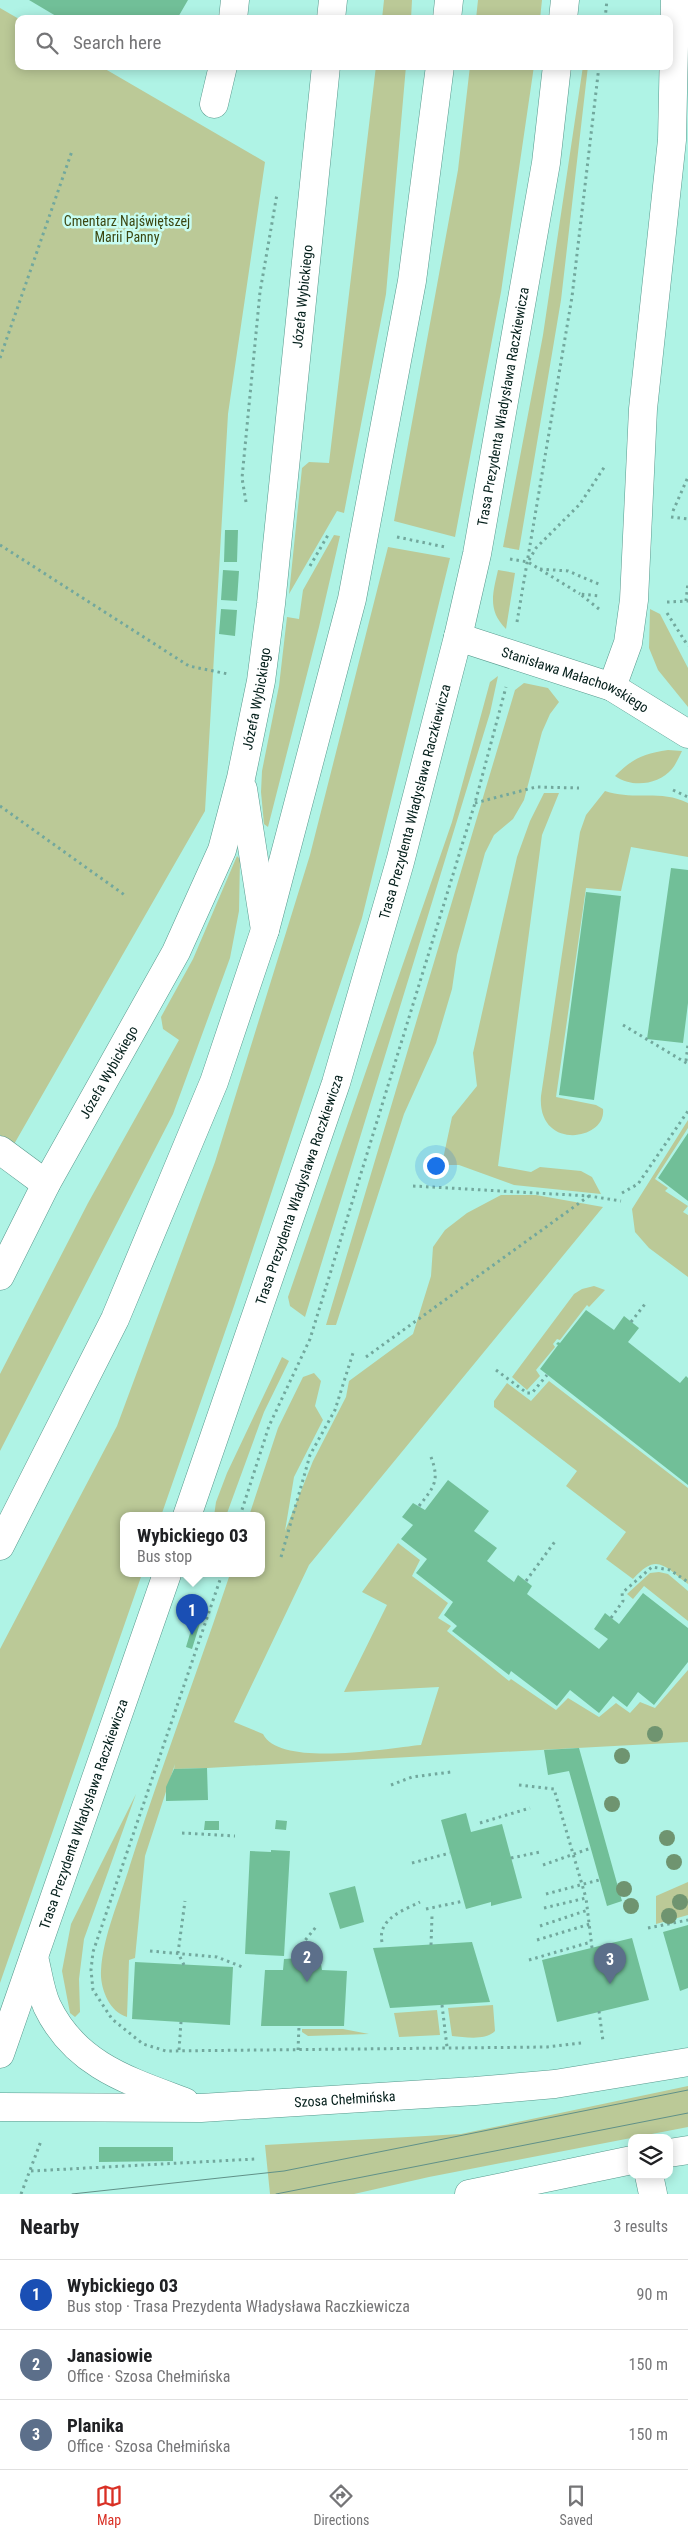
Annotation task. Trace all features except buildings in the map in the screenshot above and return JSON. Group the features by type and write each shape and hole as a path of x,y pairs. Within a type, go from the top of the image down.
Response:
{"main road":[{"path":"233,15 235,0"},
{"path":"331,15 333,0"},
{"path":"447,15 449,0"},
{"path":"563,15 565,0"},
{"path":"612,687 628,643 634,600 642,409 672,140 676,0"},
{"path":"214,104 222,70"},
{"name":"Józefa Wybickiego","path":"0,1276 46,1184 176,952 222,850 241,778 261,681 272,604 326,70"},
{"path":"0,1546 115,1319 214,1082 265,930 352,599 412,281 439,70"},
{"name":"Trasa Prezydenta Władysława Raczkiewicza","path":"188,1512 336,1083 400,862 458,637 477,554 546,163 557,70"},
{"name":"Stanisława Małachowskiego","path":"458,637 513,653 612,687 688,734"},
{"path":"241,778 265,930"},
{"path":"0,1150 46,1184"},
{"name":"Trasa Prezydenta Władysława Raczkiewicza","path":"0,2054 166,1577"},
{"path":"34,1957 47,2005 77,2047 115,2076 201,2108"},
{"name":"Szosa Chełmińska","path":"0,2106 201,2108 535,2086 688,2062"},
{"path":"673,2152 688,2150"},
{"path":"469,2194 628,2161"},
{"path":"650,2179 653,2194"}],"path":[{"path":"605,15 607,0"},
{"path":"241,1512 270,1426 310,1339 494,739 513,653 572,297 599,70"},
{"path":"0,358 72,151"},
{"path":"528,562 536,548 580,504 606,465"},
{"path":"671,517 688,519"},
{"path":"306,574 333,528 338,526 477,554 528,562 580,594"},
{"path":"0,545 189,666 230,675"},
{"path":"537,569 568,571"},
{"path":"660,603 687,601 688,582"},
{"path":"665,610 688,646"},
{"path":"474,803 536,787 579,788"},
{"path":"672,790 688,797"},
{"path":"0,806 126,896"},
{"path":"623,1025 687,1062 688,1044"},
{"path":"622,1193 638,1184 688,1111"},
{"path":"413,1186 589,1196 621,1200"},
{"path":"366,1357 589,1196"},
{"path":"631,1322 645,1304"},
{"path":"280,1557 310,1455 335,1410 353,1353"},
{"path":"496,1370 532,1393 547,1375"},
{"path":"419,1506 436,1481 436,1472 431,1457"},
{"path":"526,1581 556,1540"},
{"path":"611,1618 623,1601 622,1593 652,1567 670,1570 688,1582"},
{"path":"221,1577 93,1952 91,1970 93,1990 112,2020 143,2044 166,2051 547,2046 584,2043"},
{"path":"390,1785 412,1776 450,1772"},
{"path":"519,1785 554,1788 586,1898 592,1948"},
{"path":"480,1823 530,1808"},
{"path":"182,1833 235,1836"},
{"path":"543,1865 591,1848"},
{"path":"511,1858 540,1852"},
{"path":"412,1863 450,1853"},
{"path":"546,1894 599,1880"},
{"path":"544,1908 586,1898"},
{"path":"184,1965 178,1953 185,1901"},
{"path":"426,1909 464,1901"},
{"path":"382,1942 381,1936 384,1928 393,1915 420,1902"},
{"path":"540,1926 588,1910"},
{"path":"432,1916 432,1945"},
{"path":"648,1928 688,1920"},
{"path":"537,1940 590,1924"},
{"path":"300,1958 302,1944 316,1927"},
{"path":"529,1960 592,1942"},
{"path":"150,1951 217,1957 245,1968"},
{"path":"442,2004 448,2047"},
{"path":"599,2012 603,2041"},
{"path":"179,2050 182,2022"},
{"path":"298,2050 299,2026"},
{"path":"598,2041 612,2039"},
{"path":"31,2171 255,2159"}],"green space":[{"path":"384,0 412,0 411,15 382,15"},
{"path":"478,0 542,0 540,15 476,15"},
{"name":"Cmentarz Najświętszej Marii Panny","path":"0,8 15,17 15,70 107,70 265,162 228,414 205,811 13,1146 0,1135"},
{"path":"376,70 406,70 386,294 344,513 337,511 289,594 302,468 309,462 329,463"},
{"path":"470,70 533,70 501,292 455,537 394,521 458,170"},
{"path":"582,70 588,70 561,300 519,550 503,547 543,335"},
{"path":"334,535 340,536 268,827 264,824 261,792 262,771 279,686 287,617 299,619 303,590"},
{"path":"388,547 450,558 362,918 234,1306 162,1512 120,1512 120,1577 141,1577 0,1983 0,1649 117,1426 215,1162 310,855"},
{"path":"498,570 515,573 506,629 496,615 493,601"},
{"path":"650,609 660,614 688,668 688,707 658,670 649,648"},
{"path":"498,676 490,713 305,1317 290,1306 288,1297 452,822 490,682"},
{"path":"524,683 548,688 559,702 550,714 542,732 524,800 513,819 494,835 485,853 457,955 452,989 436,1043 404,1114 336,1325 326,1325 515,690"},
{"path":"668,750 682,751 672,769 660,779 637,783 622,780 615,776 627,765 639,758"},
{"path":"605,791 616,794 668,797 688,803 688,857 631,847 621,891 586,888 556,1097 596,1105 603,1109 601,1120 594,1128 584,1133 572,1135 560,1133 550,1126 543,1114 541,1096 580,832 586,815"},
{"path":"544,793 559,793 542,835 498,1166 531,1172 540,1167 581,1171 592,1177 601,1194 514,1185 459,1165 447,1165 443,1159 452,1117 477,1086 473,1053 517,857 530,821"},
{"path":"237,856 240,859 239,911 230,958 173,1114 0,1451 0,1374 88,1203 179,1040 163,1029 161,1017 193,959"},
{"path":"688,1120 688,1128 655,1179 668,1188 665,1191 688,1206 683,1212 688,1215 688,1277 649,1248 635,1232 632,1209"},
{"path":"501,1195 536,1195 603,1207 309,1565 234,1722 263,1734 273,1744 290,1750 312,1753 361,1752 421,1745 439,1687 344,1692 387,1605 362,1592 398,1543 420,1560 412,1576 448,1603 438,1618 451,1626 447,1631 509,1681 511,1679 556,1710 568,1698 599,1717 616,1703 630,1713 640,1702 655,1708 688,1670 688,1742 207,1768 174,1769 175,1764 145,1856 135,1958 129,1960 127,2017 115,2010 111,2005 102,1985 102,1958 108,1931 229,1577 265,1577 265,1512 250,1512 278,1428 303,1377 314,1373 321,1381 315,1406 323,1420 294,1477 285,1531 313,1461 346,1397 349,1381 413,1334 431,1276 433,1247 445,1230 467,1213"},
{"path":"594,1286 605,1290 589,1307 587,1305 560,1340 557,1339 553,1344 555,1347 536,1370 540,1376 527,1390 512,1377 574,1294 582,1289"},
{"path":"282,1357 289,1361 264,1412 227,1512 215,1512 216,1502 227,1473"},
{"path":"549,1381 688,1488 688,1584 666,1567 655,1564 648,1566 633,1579 606,1559 626,1532 566,1486 577,1471 494,1407 494,1401 507,1383 531,1401"},
{"path":"650,1573 668,1574 688,1591 688,1621 644,1586 633,1599 627,1594"},
{"path":"136,1794 84,1939 79,1979 80,2012 75,2017 70,2013 62,1971 71,1924"},
{"path":"688,1882 688,1915 656,1924 656,1896"},
{"path":"493,2005 495,2031 480,2037 452,2036 448,2008"},
{"path":"437,2010 440,2035 399,2037 394,2013"},
{"path":"302,2029 343,2029 369,2034 308,2036 302,2032"},
{"path":"688,2086 688,2127 652,2134 628,2134 628,2139 429,2177 354,2194 270,2194 265,2145 461,2134"}],"tram line":[{"path":"72,2194 284,2171 688,2090"},
{"path":"276,2194 688,2113"}],"place":[{"name":"Wybickiego 03","path":"192,1635"},
{"name":"Janasiowie","path":"307,1982"},
{"name":"Planika","path":"610,1984"}]}
